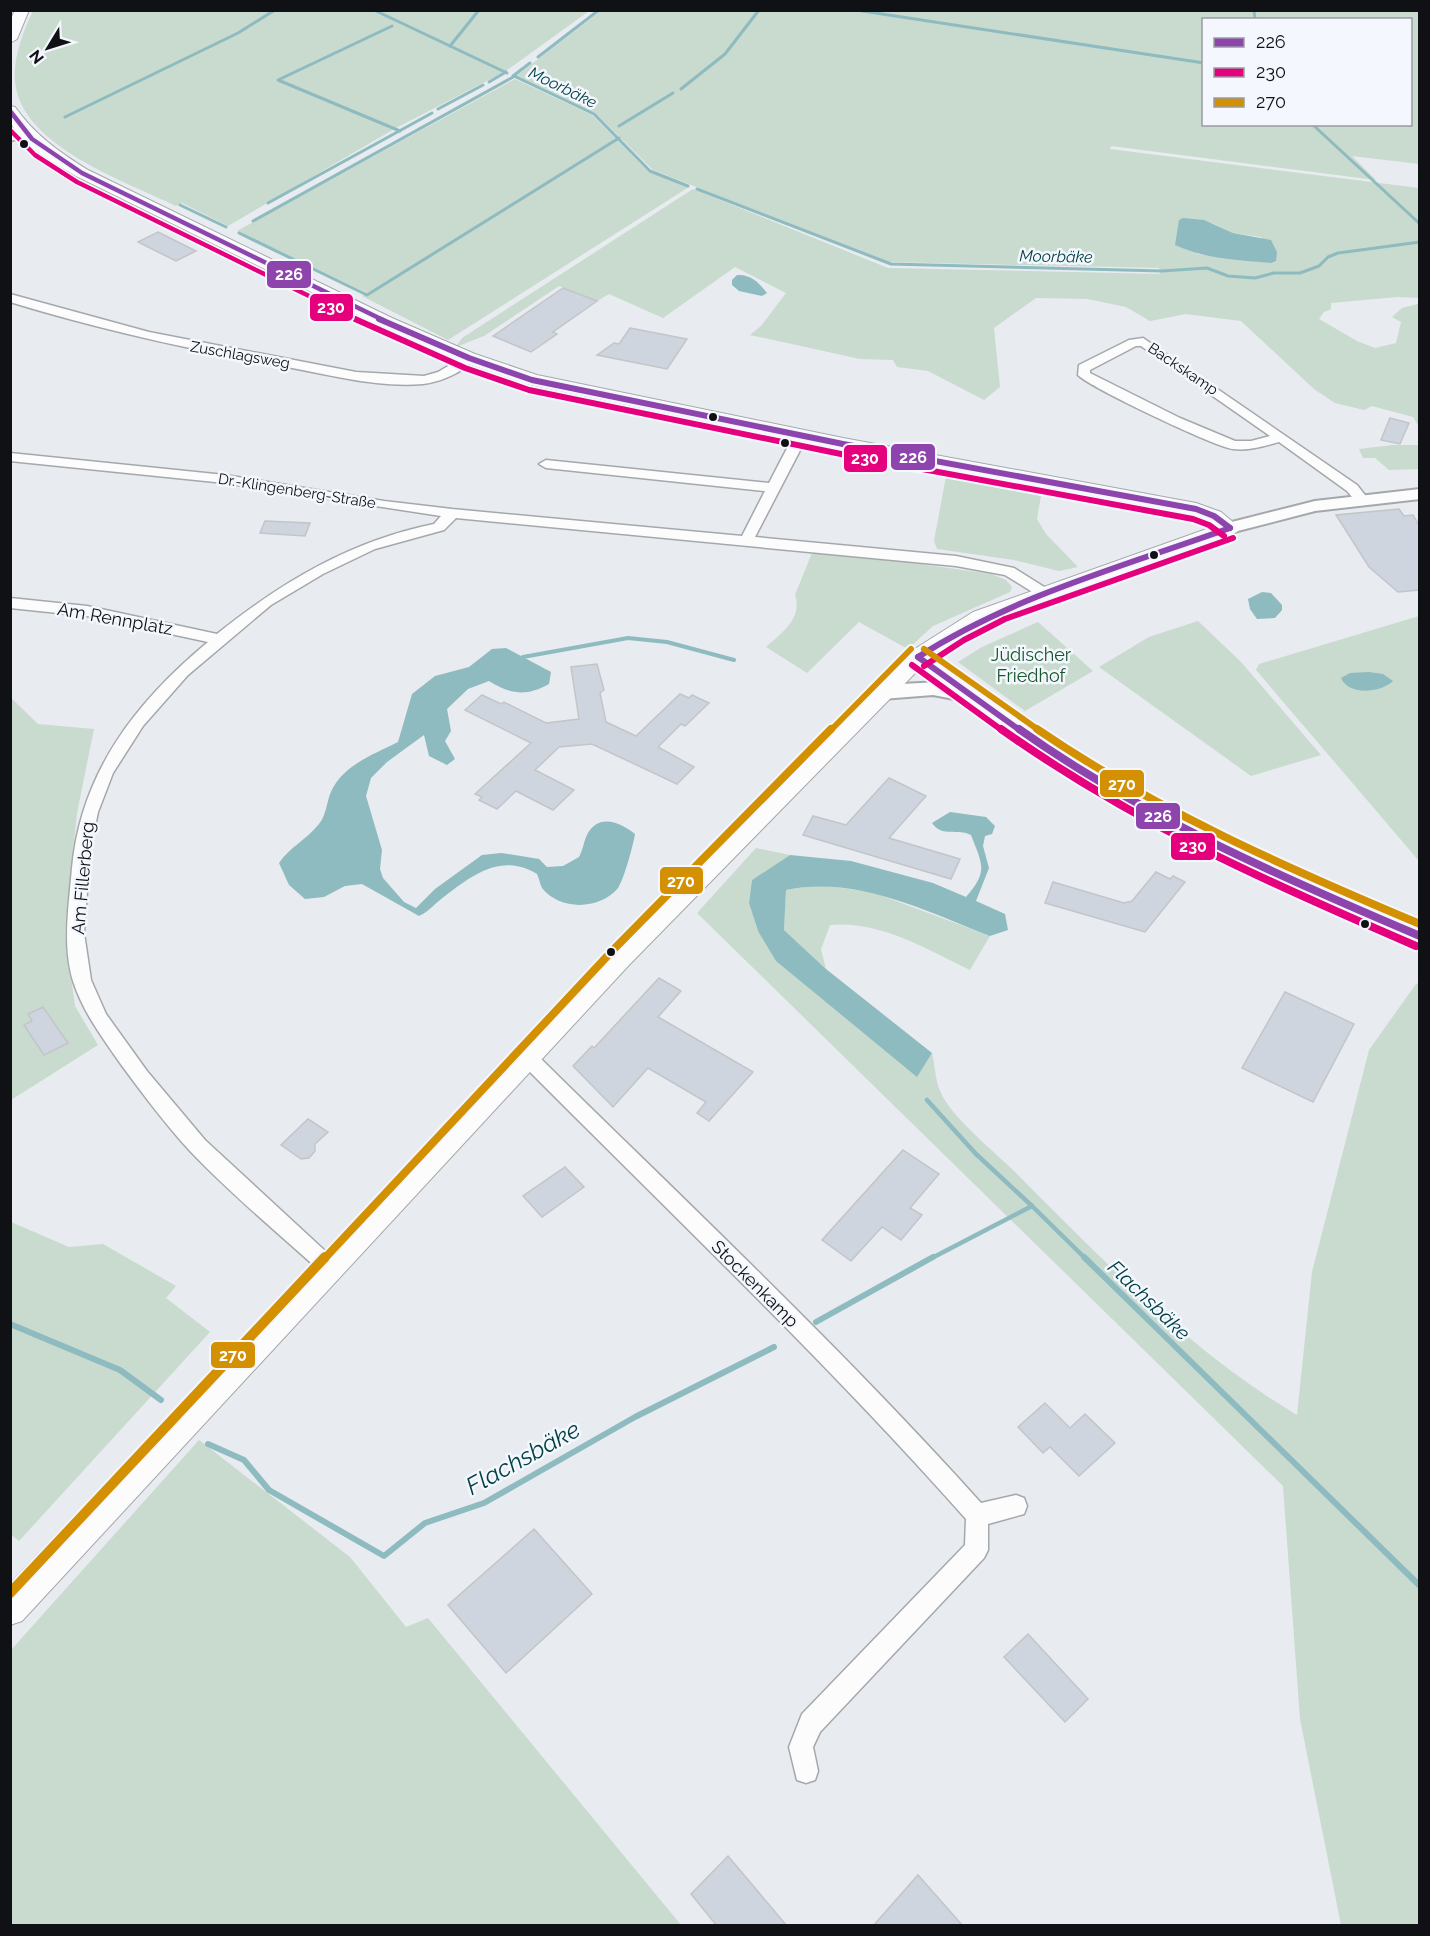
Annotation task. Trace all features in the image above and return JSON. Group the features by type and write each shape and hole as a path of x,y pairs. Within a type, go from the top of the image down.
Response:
{"main road":[{"path":"10,39 17,15"},
{"path":"10,110 27,134 48,153 82,173 386,322 469,358 555,386 1048,484 1196,509 1214,516 1230,528"},
{"path":"10,1609 76,1542 328,1266 620,958 918,657 960,628 1044,593 1230,528"}],"street":[{"path":"10,138 27,134"},
{"name":"Zuschlagsweg","path":"10,298 73,318 191,347 364,376 424,380 439,376 469,358"},
{"name":"Backskamp","path":"1281,437 1251,445 1233,445 1078,378 1084,368 1090,364 1133,343 1143,342 1281,437 1352,488 1362,500"},
{"path":"746,542 801,435"},
{"name":"Dr.-Klingenberg-Straße","path":"10,457 225,479 372,503 452,513 956,561 1009,571 1044,593"},
{"path":"546,464 679,476 772,488"},
{"path":"1230,528 1285,512 1419,494"},
{"name":"Am Fillerberg","path":"328,1266 198,1146 140,1076 98,1018 82,980 75,933 82,851 97,791 105,772 137,722 171,682 218,640 266,602 318,571 370,546 410,533 439,528 452,513"},
{"name":"Am Rennplatz","path":"10,603 87,611 204,635 218,640"},
{"path":"918,657 1134,803 1267,870 1419,936"},
{"path":"882,692 916,687 949,689 983,703"},
{"name":"Stockenkamp","path":"527,1058 778,1307 927,1459 977,1515"},
{"path":"806,1771 801,1747 811,1723 976,1550 977,1515 1016,1506"}],"green space":[{"path":"33,10 589,11 506,71 396,128 228,226 182,203 176,206 105,173 55,143 35,125 21,104 15,81 20,45"},
{"path":"601,11 1419,11 1419,164 1352,156 1376,180 1111,146 1110,149 1419,188 1419,298 1419,427 1413,417 1372,406 1364,410 1335,403 1314,389 1241,321 1186,314 1150,321 1126,307 1087,299 1036,298 994,328 1000,387 984,400 928,371 897,367 893,360 860,359 750,335 761,326 786,293 735,267 663,318 609,294 597,301 559,286 484,336 456,347 462,338 693,189 888,268 1160,274 1159,268 888,262 653,170 595,113 516,76","holes":["1212,223 1233,233 1261,237 1271,263 1197,254","1397,297 1419,298 1418,304 1402,308 1392,317 1401,322 1396,343 1375,348 1357,341 1319,319 1324,312 1331,309 1331,303"]},
{"path":"515,79 592,115 648,171 689,187 448,340 362,296 367,293 237,231"},
{"path":"1419,445 1419,469 1389,470 1375,458 1363,458 1359,449"},
{"path":"947,471 1042,490 1037,519 1046,534 1078,567 1059,571 1014,560 937,549 934,541"},
{"path":"812,553 885,559 991,574 1006,580 1012,587 1010,592 933,626 908,649 859,622 807,673 766,647 794,618 797,603 795,595"},
{"path":"1419,616 1419,861 1256,670 1259,664"},
{"path":"1198,621 1241,662 1321,755 1251,776 1099,667 1149,637"},
{"name":"Jüdischer Friedhof","path":"1038,622 1093,671 1025,711 958,662 982,647"},
{"path":"10,697 38,724 94,729 77,813 65,933 75,1006 98,1045 11,1100"},
{"path":"756,848 790,855 752,880 749,903 758,931 916,1076 932,1053 941,1093 954,1112 973,1132 1113,1269 1182,1332 1219,1362 1297,1415 1312,1272 1369,1050 1416,984 1419,983 1419,1925 1341,1925 1300,1719 1283,1486 697,913"},
{"path":"819,885 872,892 990,936 970,970 920,945 884,932 867,927 830,925 821,949 826,969 784,930 786,890"},
{"path":"11,1222 69,1247 103,1244 176,1286 166,1298 210,1332 19,1541 10,1534"},
{"path":"199,1440 350,1557 406,1627 428,1618 681,1925 11,1925 11,1650"}],"water":[{"path":"1183,218 1204,220 1233,233 1271,240 1277,252 1276,261 1271,263 1222,258 1186,250 1175,245 1179,220"},
{"path":"737,275 751,278 767,293 762,296 739,291 732,285 732,280"},
{"path":"1262,592 1271,593 1282,605 1282,610 1275,618 1257,619 1250,609 1248,599"},
{"path":"506,648 551,672 549,684 533,691 518,692 504,689 489,681 468,689 447,709 451,731 445,741 455,759 447,765 429,756 424,735 387,762 371,778 366,796 382,850 380,869 383,878 404,902 416,908 435,889 482,855 501,853 539,859 547,867 563,866 579,857 588,833 593,827 598,823 611,822 635,834 618,888 601,901 591,904 569,904 550,896 542,888 537,874 512,865 489,869 467,880 419,916 362,884 345,886 324,897 305,899 289,885 279,863 319,824 331,791 340,778 354,765 398,742 412,694 435,676 469,667 492,649"},
{"path":"1350,673 1383,674 1393,681 1381,688 1365,691 1351,688 1341,678"},
{"path":"950,812 986,817 995,826 992,834 985,836 983,846 989,868 976,901 1005,914 1008,930 990,936 916,907 864,891 838,887 786,890 784,930 826,969 932,1053 917,1077 776,961 758,931 749,903 752,880 790,855 851,861 933,883 966,897 978,881 980,861 971,835 945,832 936,828 932,823"}],"building":[{"path":"158,232 196,251 176,261 138,242"},
{"path":"563,288 597,301 553,332 557,334 531,352 493,336"},
{"path":"630,328 687,339 667,369 597,355 614,343 619,344"},
{"path":"1390,418 1409,423 1400,444 1381,440"},
{"path":"1399,509 1404,516 1413,515 1419,525 1419,590 1398,592 1369,567 1336,515"},
{"path":"265,521 310,523 305,536 260,533"},
{"path":"597,664 604,690 600,693 606,722 636,736 680,694 689,698 692,695 709,703 685,726 681,724 658,747 694,767 677,784 592,744 559,747 535,770 574,790 553,810 516,791 497,809 479,800 482,797 475,794 531,743 465,710 482,695 501,704 504,702 546,723 579,719 571,667"},
{"path":"889,778 926,796 889,838 960,859 951,879 803,835 813,816 846,825"},
{"path":"1156,872 1170,879 1173,876 1185,882 1145,932 1045,903 1053,882 1124,903 1132,901"},
{"path":"659,978 681,991 658,1017 753,1072 709,1121 697,1113 706,1102 648,1068 613,1107 573,1066 592,1046 594,1048"},
{"path":"1285,992 1354,1024 1313,1102 1242,1068"},
{"path":"43,1007 68,1043 44,1055 24,1025 32,1021 28,1014"},
{"path":"308,1119 328,1132 315,1144 315,1151 309,1158 301,1159 281,1145"},
{"path":"903,1150 939,1174 910,1208 922,1215 901,1240 882,1227 851,1261 822,1240"},
{"path":"565,1167 584,1187 542,1217 523,1196"},
{"path":"1045,1403 1070,1428 1085,1414 1115,1443 1079,1476 1050,1447 1043,1453 1018,1427"},
{"path":"534,1529 592,1594 506,1673 448,1605"},
{"path":"1028,1634 1088,1699 1065,1722 1004,1657"},
{"path":"728,1856 787,1926 717,1926 691,1894"},
{"path":"918,1875 963,1926 873,1926"}],"waterway":[{"path":"65,117 238,33 275,10"},
{"path":"374,10 450,46"},
{"name":"Moorbäke","path":"450,46 479,10"},
{"path":"538,57 599,10"},
{"path":"681,89 725,54 759,10"},
{"path":"856,10 1202,63"},
{"path":"1254,10 1255,18"},
{"path":"392,26 278,80 400,131"},
{"name":"Moorbäke","path":"450,46 506,72"},
{"path":"513,76 530,63"},
{"path":"489,82 506,72"},
{"path":"253,221 515,76"},
{"name":"Moorbäke","path":"515,76 594,114 618,139"},
{"path":"438,109 483,85"},
{"path":"619,126 673,93"},
{"path":"400,131 432,113"},
{"path":"1314,126 1420,224"},
{"path":"268,203 400,131"},
{"path":"239,233 367,295 618,139"},
{"name":"Moorbäke","path":"618,139 650,171 688,186"},
{"name":"Moorbäke","path":"697,189 891,264 1162,271 1207,268 1228,276 1255,278 1274,273 1300,273 1319,266 1328,257 1338,253 1420,242"},
{"path":"180,205 226,227"},
{"path":"523,657 628,638 667,642 734,660"},
{"path":"927,1100 976,1154 1032,1206"},
{"name":"Flachsbäke","path":"930,1259 1032,1206"},
{"name":"Flachsbäke","path":"1032,1206 1086,1259"},
{"name":"Flachsbäke","path":"816,1322 933,1257"},
{"name":"Flachsbäke","path":"1084,1257 1420,1586"},
{"name":"Flachsbäke","path":"10,1324 120,1370 161,1400"},
{"name":"Flachsbäke","path":"208,1444 244,1460 269,1490 384,1556 425,1523 484,1503 635,1417 774,1347"}],"transit line":[{"name":"226","path":"10,111 32,139 82,173 386,322 469,358 532,380 843,444 1196,509 1214,516 1230,528"},
{"name":"230","path":"10,130 35,155 77,182 382,332 465,368 529,390 841,454 1193,519 1209,525 1224,536"},
{"name":"226","path":"918,657 958,631 1001,610 1230,528"},
{"name":"230","path":"924,666 964,640 1005,619 1233,538"},
{"name":"270","path":"10,1593 612,951 911,649"},
{"name":"270","path":"924,649 1056,742 1139,794 1242,847 1420,924"},
{"name":"226","path":"918,657 1051,751 1168,822 1239,857 1420,936"},
{"name":"230","path":"912,665 1044,760 1127,811 1233,866 1416,946"}]}
